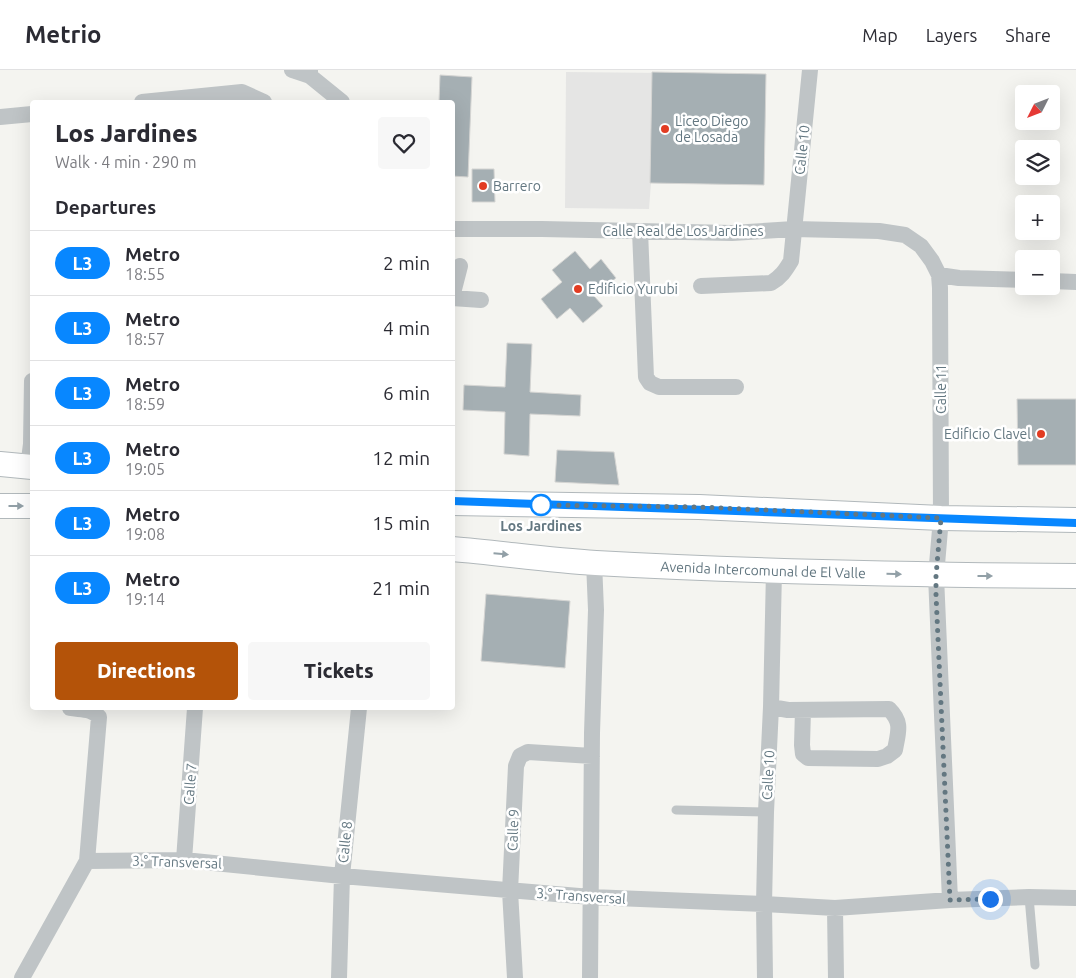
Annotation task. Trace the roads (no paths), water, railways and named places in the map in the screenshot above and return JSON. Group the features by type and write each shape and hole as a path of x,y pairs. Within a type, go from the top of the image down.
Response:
{"main road":[{"path":"0,464 30,467"},
{"path":"455,503 699,507 941,518 1076,520"},
{"path":"0,506 30,506"},
{"name":"Avenida Intercomunal de El Valle","path":"455,549 594,562 774,571 936,576 1076,576"}],"street":[{"path":"292,70 310,73 340,100"},
{"name":"Calle 10","path":"701,286 771,283 784,273 791,261 810,70"},
{"path":"176,100 242,92 260,100"},
{"path":"0,117 30,114"},
{"name":"Calle Real de Los Jardines","path":"455,229 732,233 794,229 879,231 905,235 921,246 935,268"},
{"path":"640,231 646,377 650,383 659,387 736,387"},
{"path":"455,285 460,266"},
{"path":"935,268 959,278 1015,280"},
{"name":"Calle 11","path":"935,268 940,288 941,518 936,576"},
{"path":"1060,281 1076,282"},
{"path":"455,297 482,300"},
{"path":"590,978 592,756 596,610 594,562"},
{"name":"Calle 10","path":"765,978 766,812 771,707 774,571"},
{"path":"936,576 950,900"},
{"path":"771,707 788,710 889,709 896,716 899,728 895,750 887,756 878,759 808,758 803,754 802,745 803,710"},
{"path":"22,978 87,861 99,717 90,710"},
{"name":"Calle 7","path":"184,860 196,710"},
{"name":"Calle 8","path":"339,978 342,876 359,710"},
{"name":"Calle 9","path":"515,978 510,891 516,766 520,756 528,752 592,756"},
{"name":"3.° Transversal","path":"87,861 184,860 342,876 591,897 835,908 950,900 1076,898"},
{"path":"835,908 836,978"}],"lane":[{"path":"676,810 766,812"},
{"path":"1029,898 1035,965"}],"metro line":[{"name":"L3","path":"455,501 1076,523"}],"place":[{"name":"Liceo Diego de Losada","path":"665,129"},
{"name":"Barrero","path":"483,186"},
{"name":"Edificio Yurubi","path":"578,289"},
{"name":"Edificio Clavel","path":"1041,434"},
{"name":"Los Jardines","path":"541,505"}]}
